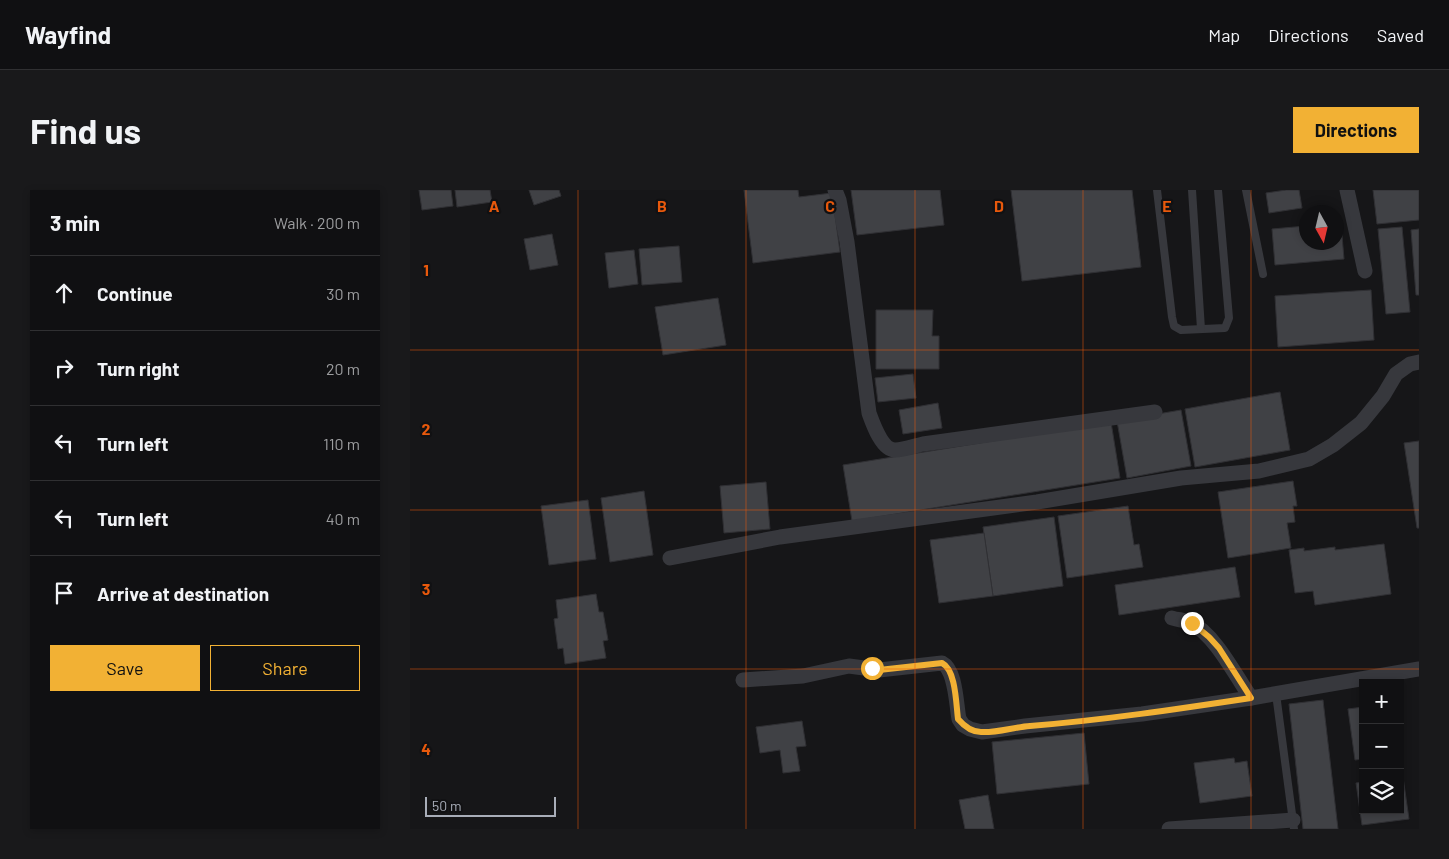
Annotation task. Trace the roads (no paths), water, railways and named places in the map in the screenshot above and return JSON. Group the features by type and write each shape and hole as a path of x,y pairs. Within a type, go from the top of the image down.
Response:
{"street":[{"path":"835,190 839,200 847,242 869,414 875,430 888,448 895,450 923,444 1022,432 1155,412"},
{"path":"1347,190 1365,271"},
{"path":"670,558 780,537 1027,503 1181,478 1259,471 1309,459 1333,445 1361,423 1383,396 1396,374 1410,364 1419,362"},
{"path":"1172,618 1192,623 1209,637 1219,648 1251,698"},
{"path":"743,680 802,676 849,666 879,670 942,663 948,666 952,677 958,719 970,729 982,732 1142,714 1276,694 1419,669"},
{"path":"1169,829 1294,824"}],"lane":[{"path":"1157,190 1174,326 1181,330 1225,328 1229,318 1218,190"},
{"path":"1192,190 1201,329"},
{"path":"1246,190 1263,274"},
{"path":"1276,694 1294,824"}]}
